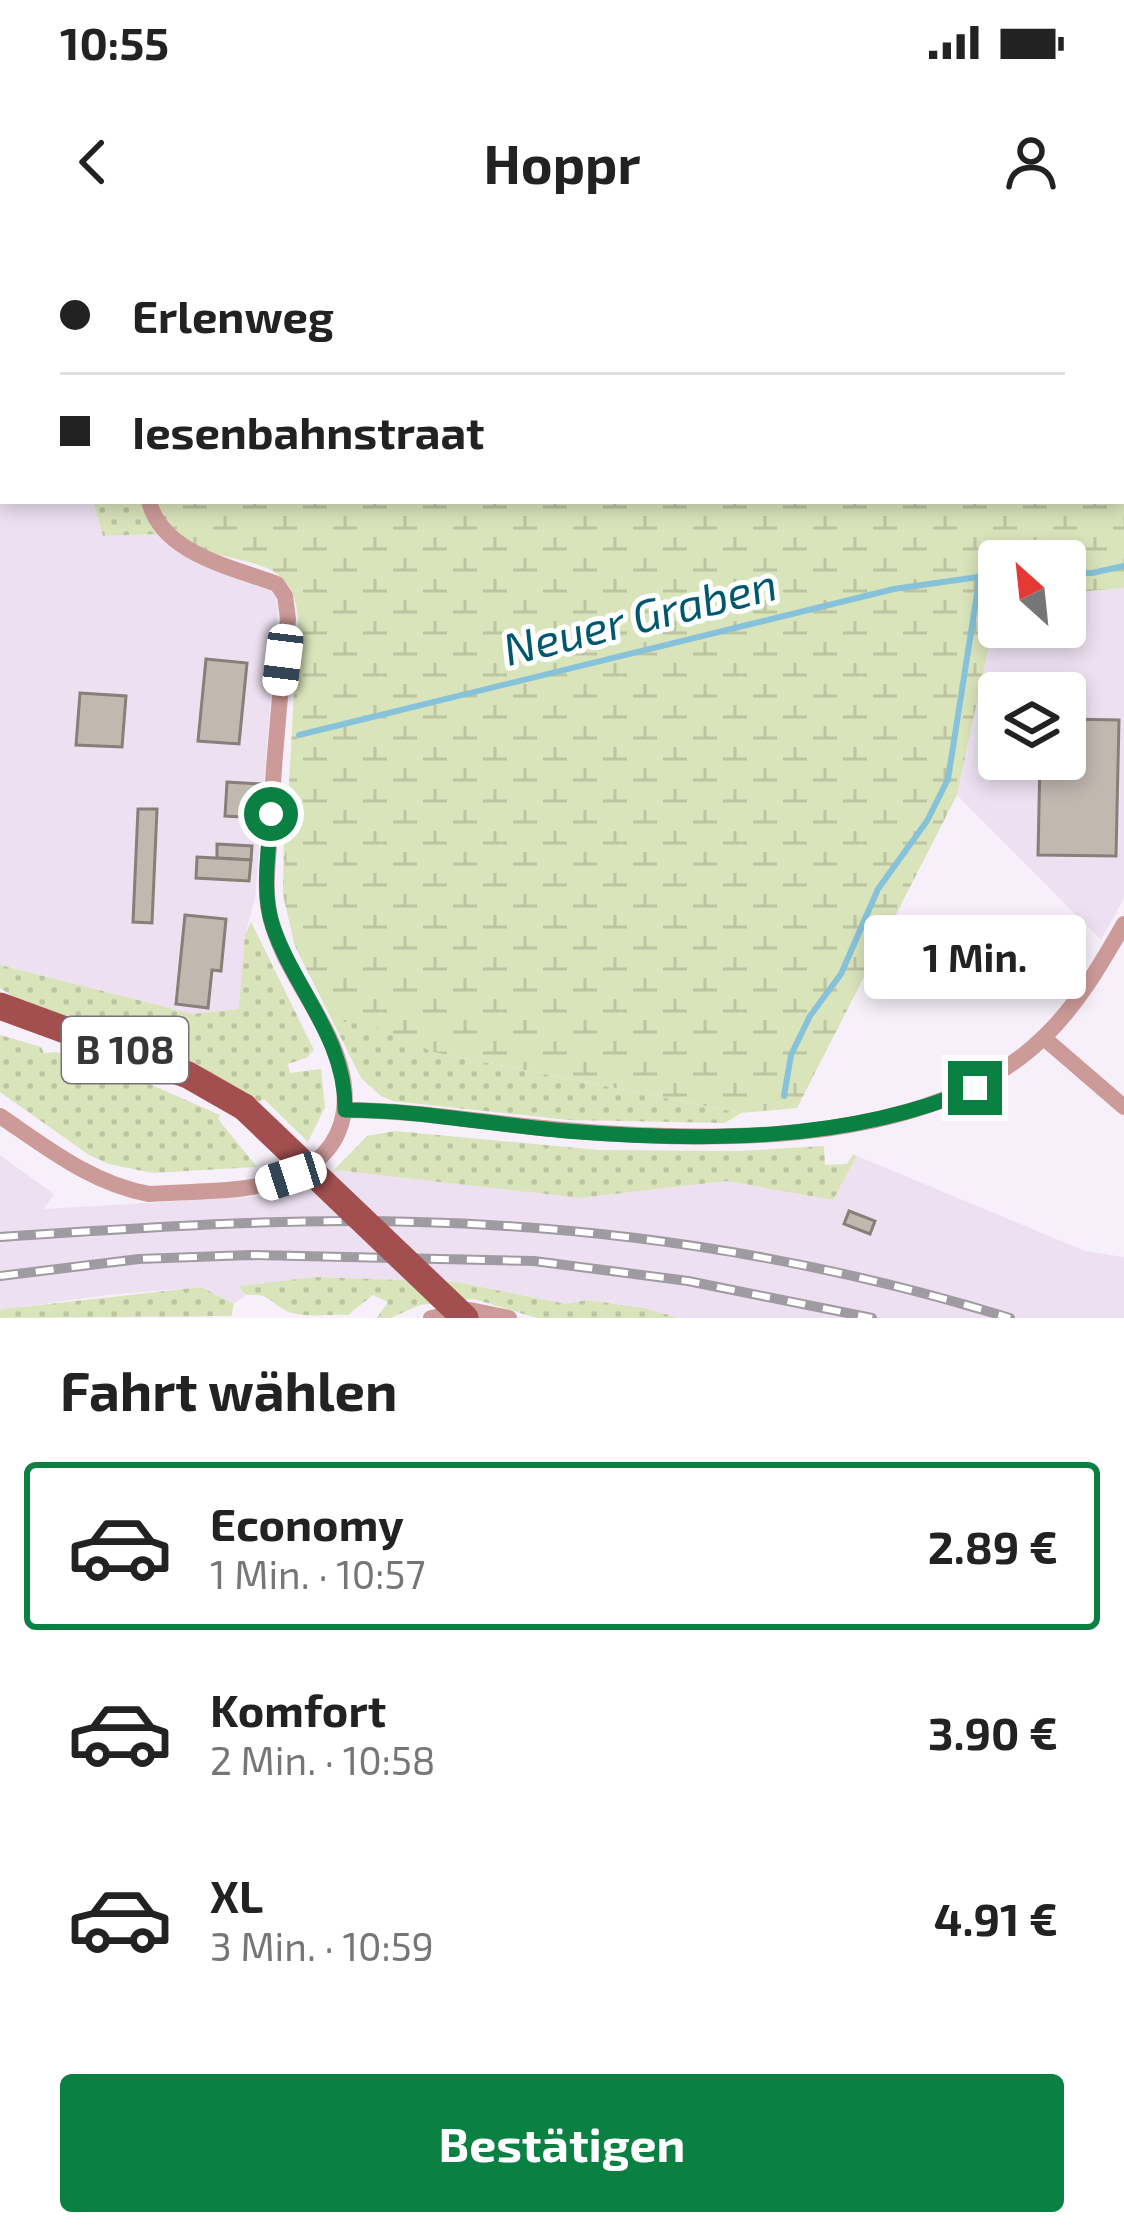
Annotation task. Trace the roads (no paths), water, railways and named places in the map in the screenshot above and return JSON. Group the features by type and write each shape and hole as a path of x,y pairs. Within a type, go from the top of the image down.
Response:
{"main road":[{"name":"B 108","path":"0,1006 188,1075 244,1107 465,1318"}],"street":[{"path":"0,1116 79,1169 148,1194 263,1185 291,1176 331,1147 345,1110 337,1054 282,950 268,909 276,726 288,608 285,596 278,584 177,543 153,518 150,504"},
{"path":"345,1110 634,1134 740,1134 891,1118 975,1088 1044,1038 1079,997 1124,924"},
{"path":"1044,1038 1124,1106"},
{"path":"431,1318 470,1310 508,1318"}],"waterway":[{"name":"Neuer Graben","path":"1086,573 1124,566"},
{"name":"Neuer Graben","path":"299,735 894,589 978,577"},
{"path":"784,1096 791,1055 810,1016 841,974 878,889 927,821 948,779 978,588"}],"railway":[{"path":"0,1237 314,1221 568,1231 791,1263 1010,1318"},
{"path":"0,1276 139,1259 250,1255 534,1261 688,1281 872,1318"}]}
